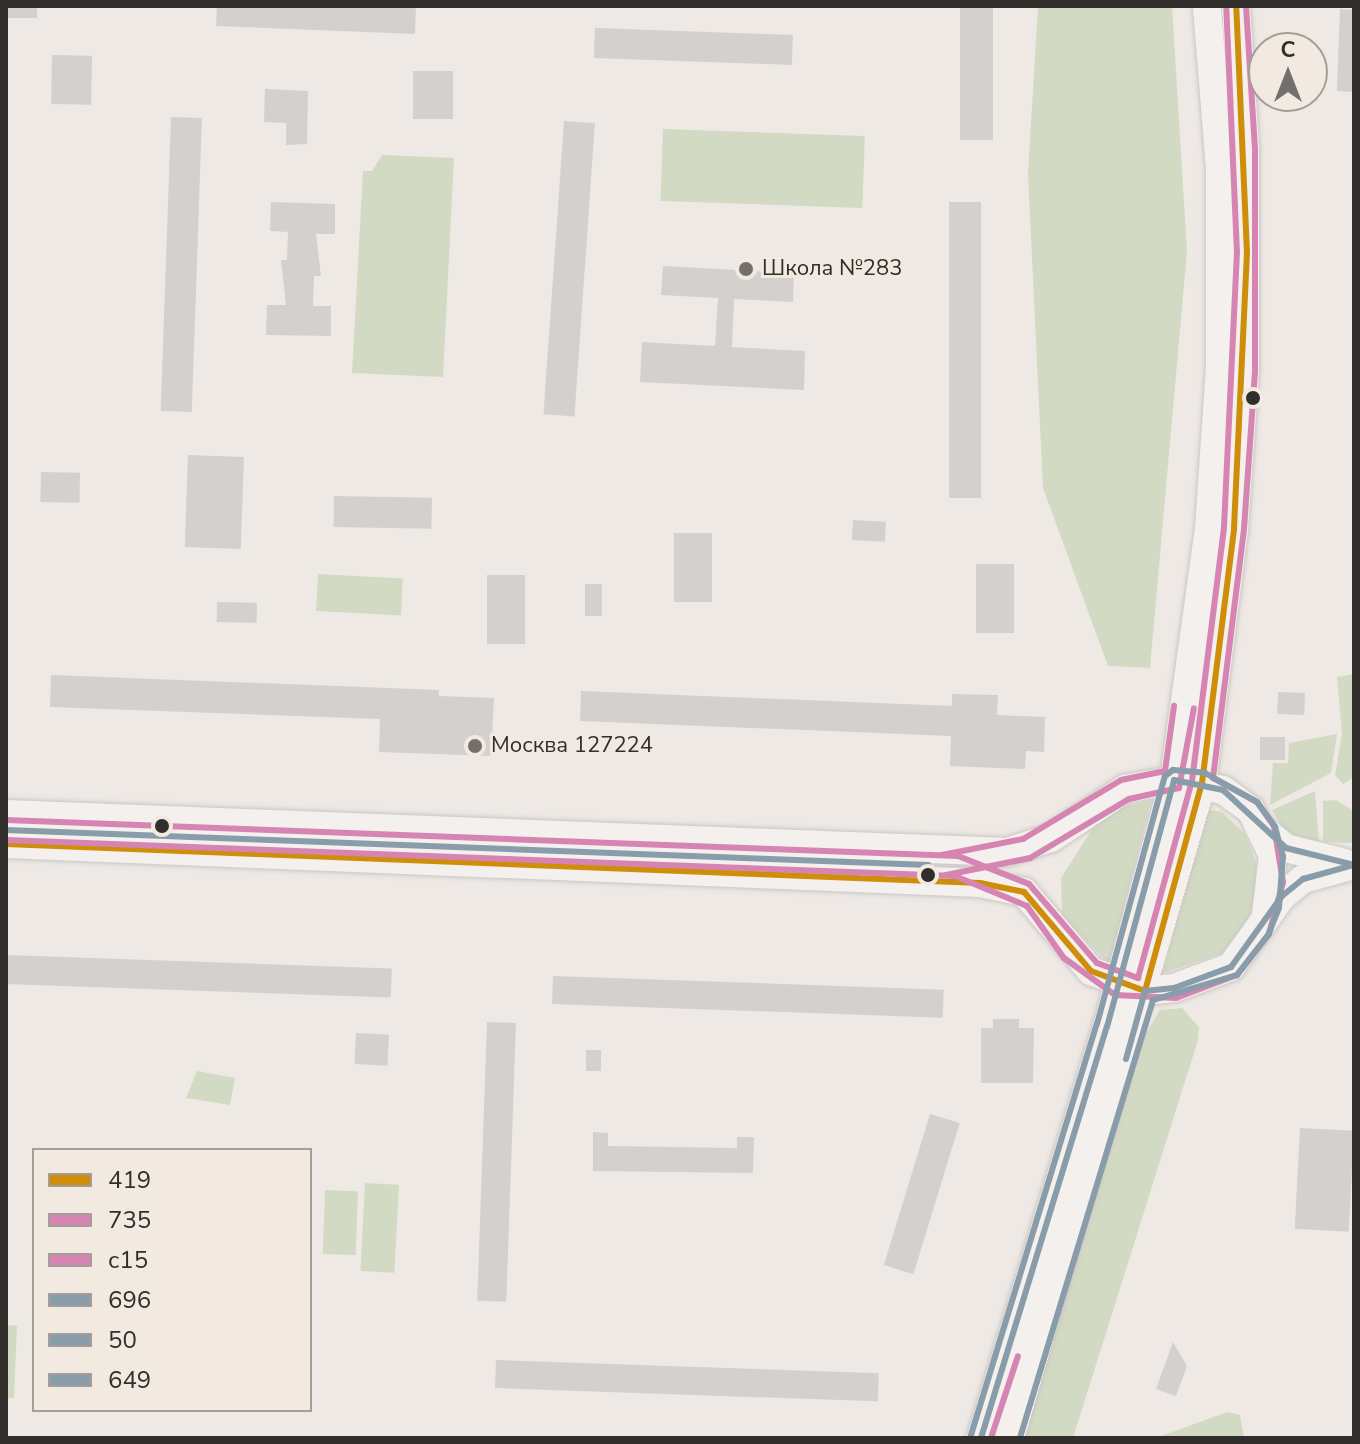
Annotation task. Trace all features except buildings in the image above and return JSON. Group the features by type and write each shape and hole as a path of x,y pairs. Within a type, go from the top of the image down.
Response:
{"main road":[{"path":"1132,988 1174,780 1209,528 1220,367 1220,169 1207,6"},
{"path":"1010,1438 1019,1364 1132,988 1202,783 1234,528 1245,369 1245,149 1236,6"},
{"path":"6,814 1007,852 1051,838 1125,789 1174,780 1202,783 1251,810 1266,832 1286,848 1354,865"},
{"path":"331,855 317,840 333,826"},
{"path":"1260,930 1273,881 1266,832"},
{"path":"6,844 331,855 1013,888 1033,898 1091,971 1132,988 1174,988 1231,967 1282,896 1303,879 1354,865"},
{"path":"981,1438 1019,1364"}],"green space":[{"path":"1038,6 1172,6 1187,251 1150,668 1108,666 1043,488 1028,174"},
{"path":"663,129 865,136 862,208 660,201"},
{"path":"382,155 454,158 443,377 352,373 363,171 372,171"},
{"path":"318,574 403,578 401,615 316,611"},
{"path":"1354,674 1354,777 1343,784 1335,775 1342,734 1337,677"},
{"path":"1337,734 1331,773 1270,805 1273,763 1288,763 1289,743"},
{"path":"1315,791 1319,842 1287,836 1272,810"},
{"path":"1336,800 1354,811 1354,843 1323,842 1323,801"},
{"path":"1151,801 1109,964 1062,916 1061,878 1096,823 1125,806"},
{"path":"1207,809 1222,812 1245,834 1256,863 1256,898 1245,928 1223,953 1163,973"},
{"path":"1182,1008 1199,1027 1198,1040 1073,1438 1023,1438 1143,1038 1160,1010"},
{"path":"197,1071 235,1078 230,1105 186,1098"},
{"path":"365,1183 399,1185 394,1273 360,1271"},
{"path":"325,1190 358,1191 356,1255 323,1254"},
{"path":"6,1325 17,1326 14,1398 6,1398"},
{"path":"1227,1412 1240,1415 1244,1438 1156,1438"}],"transit line":[{"name":"с15","path":"6,820 958,856 1029,884 1097,963 1138,978 1192,781 1224,527 1237,253 1226,6"},
{"name":"419","path":"1145,991 1202,783 1234,528 1247,253 1236,6"},
{"name":"735","path":"6,840 955,876 1027,906 1064,958 1115,995 1176,998 1237,975 1269,934 1283,882 1274,826 1257,802 1213,778 1244,529 1255,370 1255,149 1246,6"},
{"name":"с15","path":"942,855 1023,839 1121,780 1165,771 1174,706"},
{"name":"735","path":"946,875 1030,858 1129,799 1179,788 1194,708"},
{"name":"649","path":"971,1435 1097,1024 1165,776 1173,770 1205,773 1257,802 1275,827 1283,856 1279,908 1268,935 1237,975 1153,1000 1020,1438"},
{"name":"50","path":"981,1438 1107,1027 1174,780 1223,790 1286,848 1354,865"},
{"name":"696","path":"6,830 928,865"},
{"name":"419","path":"6,844 980,883 1024,892 1091,971 1145,991"},
{"name":"50","path":"1126,1059 1145,991 1174,988 1231,967 1282,896 1303,879 1354,865"},
{"name":"735","path":"991,1438 1018,1356"}],"place":[{"name":"Школа №283","path":"746,269"},
{"name":"Москва 127224","path":"475,746"}]}
